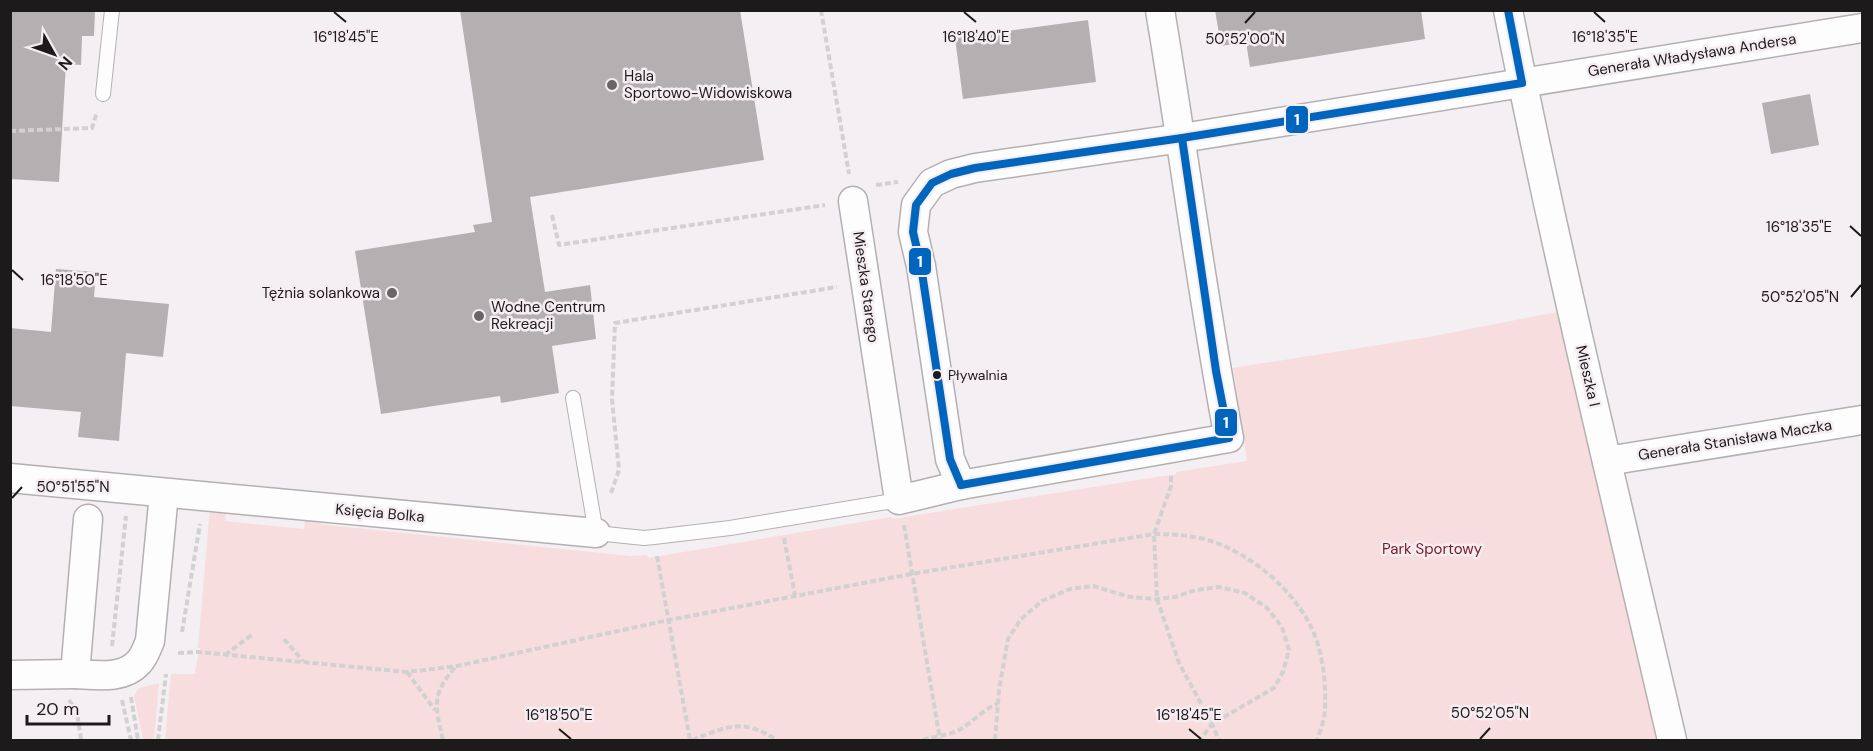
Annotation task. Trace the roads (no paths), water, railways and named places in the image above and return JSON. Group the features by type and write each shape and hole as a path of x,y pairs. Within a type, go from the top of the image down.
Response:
{"street":[{"path":"899,500 962,485 1229,438 1216,371 1182,138 1160,10"},
{"name":"Mieszka I","path":"1508,10 1522,83 1672,741"},
{"name":"Generała Władysława Andersa","path":"962,485 950,459 921,266 913,232 916,205 932,183 951,174 975,168 1182,138 1863,28"},
{"name":"Mieszka Starego","path":"852,195 899,500"},
{"name":"Generała Stanisława Maczka","path":"1607,461 1863,420"},
{"name":"Księcia Bolka","path":"10,478 596,533"},
{"path":"10,675 68,684 112,675 120,684 129,670 140,662 150,641 164,493"},
{"path":"68,684 88,519"}],"lane":[{"path":"103,94 112,10"},
{"path":"573,398 596,533 654,537 781,520 899,500"}],"place":[{"name":"Hala Sportowo-Widowiskowa","path":"612,85"},
{"name":"Tężnia solankowa","path":"392,293"},
{"name":"Wodne Centrum Rekreacji","path":"479,316"},
{"name":"Pływalnia","path":"937,375"}],"park label":[{"name":"Park Sportowy","path":"1432,549"}]}
